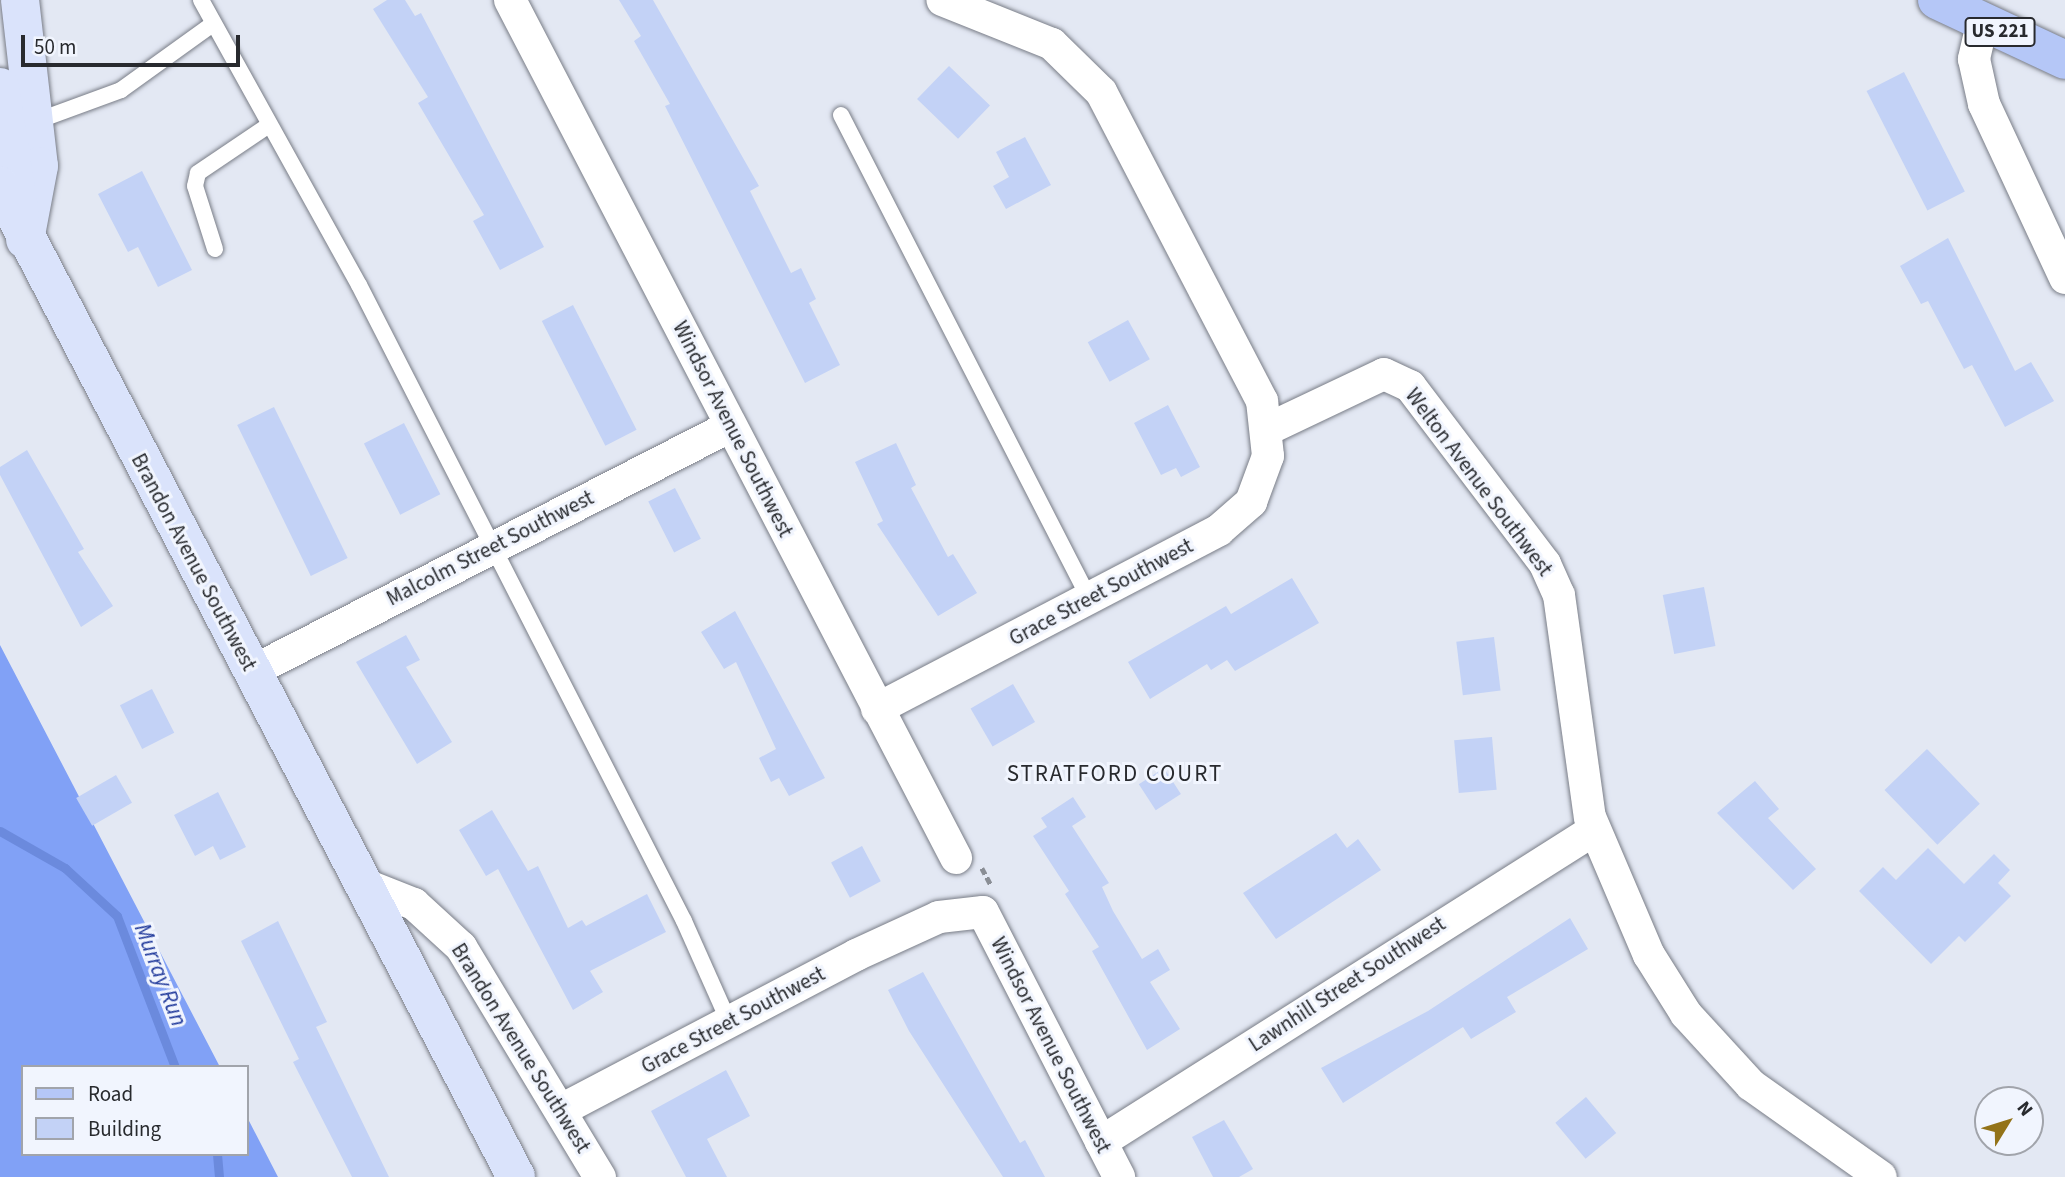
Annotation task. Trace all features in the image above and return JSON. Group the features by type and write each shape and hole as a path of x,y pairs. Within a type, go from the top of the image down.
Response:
{"main road":[{"path":"13,230 39,166 20,0"},
{"name":"US 221","path":"1937,0 1982,24 2065,60"},
{"path":"0,87 13,230"},
{"name":"Brandon Avenue Southwest","path":"0,186 13,230 251,672 516,1177"}],"street":[{"name":"Windsor Avenue Southwest","path":"510,0 956,858"},
{"path":"942,0 1052,44 1101,92 1262,401 1268,429"},
{"path":"1982,24 1974,59 1984,104 2065,278"},
{"name":"Welton Avenue Southwest","path":"1268,429 1384,374 1410,387 1545,564 1559,594 1594,830 1649,956 1716,1052 1751,1085 1881,1177"},
{"name":"Malcolm Street Southwest","path":"251,672 730,426"},
{"name":"Grace Street Southwest","path":"877,709 1232,521 1263,477 1268,429"},
{"name":"Lawnhill Street Southwest","path":"1101,1142 1594,830"},
{"name":"Brandon Avenue Southwest","path":"363,884 414,904 461,947 563,1109 600,1177"},
{"name":"Windsor Avenue Southwest","path":"983,912 1119,1177"},
{"name":"Grace Street Southwest","path":"563,1109 939,917 983,912"}],"lane":[{"path":"201,0 266,127 359,285 684,921 729,1022"},
{"path":"34,122 121,90 213,24"},
{"path":"841,115 1088,598"},
{"path":"215,249 195,186 198,173 266,127"}],"shaded area":[{"path":"0,645 219,1065 21,1065 21,1156 248,1156 248,1119 278,1177 0,1177"}],"building":[{"path":"387,0 405,0 415,16 421,13 544,247 500,270 473,221 484,215 418,103 428,97 373,9"},
{"path":"619,0 653,0 759,186 750,191 791,273 801,268 816,299 809,303 840,365 805,383 665,106 670,104 634,41 641,36"},
{"path":"949,66 990,106 958,139 917,99"},
{"path":"1904,72 1965,191 1927,210 1867,91"},
{"path":"1025,137 1051,185 1006,209 993,186 1009,177 996,152"},
{"path":"142,171 192,270 158,287 138,247 128,252 98,194"},
{"path":"1948,238 2015,371 2031,362 2054,401 2005,427 1972,365 1964,369 1928,301 1921,304 1900,266"},
{"path":"573,305 637,430 605,446 542,321"},
{"path":"1128,320 1150,359 1110,382 1088,342"},
{"path":"1168,405 1200,467 1181,477 1176,468 1161,475 1134,423"},
{"path":"274,407 348,558 311,576 237,425"},
{"path":"404,423 440,494 400,515 364,443"},
{"path":"896,443 916,485 911,488 948,557 953,554 977,593 938,616 877,524 883,521 855,462"},
{"path":"27,450 84,549 78,552 113,606 81,627 0,475 0,467"},
{"path":"675,488 701,539 674,552 648,502"},
{"path":"1292,578 1319,623 1235,671 1227,660 1211,670 1207,664 1150,699 1128,662 1226,606 1231,614"},
{"path":"1704,587 1715,646 1674,654 1663,595"},
{"path":"735,611 825,778 789,796 779,778 771,782 759,758 776,749 736,662 724,669 701,632"},
{"path":"406,635 420,660 406,667 452,742 417,764 356,662"},
{"path":"1494,637 1501,691 1463,695 1456,642"},
{"path":"1013,684 1035,722 993,747 971,708"},
{"path":"152,689 174,733 142,749 120,705"},
{"path":"1492,737 1497,790 1459,793 1454,740"},
{"path":"1927,749 1980,804 1937,845 1885,790"},
{"path":"1164,768 1181,794 1156,810 1139,784"},
{"path":"116,775 132,803 92,826 76,798"},
{"path":"1755,781 1779,809 1768,818 1816,869 1793,890 1717,813"},
{"path":"218,792 246,847 220,860 213,846 195,856 174,815"},
{"path":"1073,797 1086,817 1072,826 1109,883 1102,887 1113,911 1142,959 1158,949 1170,970 1150,982 1180,1029 1147,1050 1092,951 1099,947 1065,894 1069,891 1033,836 1047,827 1041,818"},
{"path":"492,810 528,871 538,866 568,928 582,920 586,926 647,894 666,932 590,971 603,992 573,1010 498,869 486,876 459,830"},
{"path":"1336,833 1347,848 1358,839 1381,870 1276,939 1243,893"},
{"path":"862,846 881,881 850,898 831,862"},
{"path":"1928,848 1964,884 1994,854 2010,870 1998,883 2011,896 1965,942 1959,936 1931,964 1859,891 1883,867 1896,880"},
{"path":"1570,918 1588,949 1507,997 1516,1012 1471,1039 1463,1027 1343,1103 1321,1068 1428,1011"},
{"path":"278,921 327,1022 316,1027 389,1177 352,1177 293,1062 299,1059 241,941"},
{"path":"923,972 1020,1143 1025,1140 1045,1177 1003,1177 909,1031 888,990"},
{"path":"726,1070 750,1116 707,1139 727,1177 686,1177 651,1111"},
{"path":"1586,1097 1616,1133 1586,1159 1555,1123"},
{"path":"1224,1120 1253,1169 1239,1177 1213,1177 1192,1137"}],"waterway":[{"name":"Murray Run","path":"0,831 65,868 117,916 174,1065"},
{"name":"Murray Run","path":"217,1156 219,1177"}],"district":[{"name":"STRATFORD COURT","path":"1115,774"}]}
